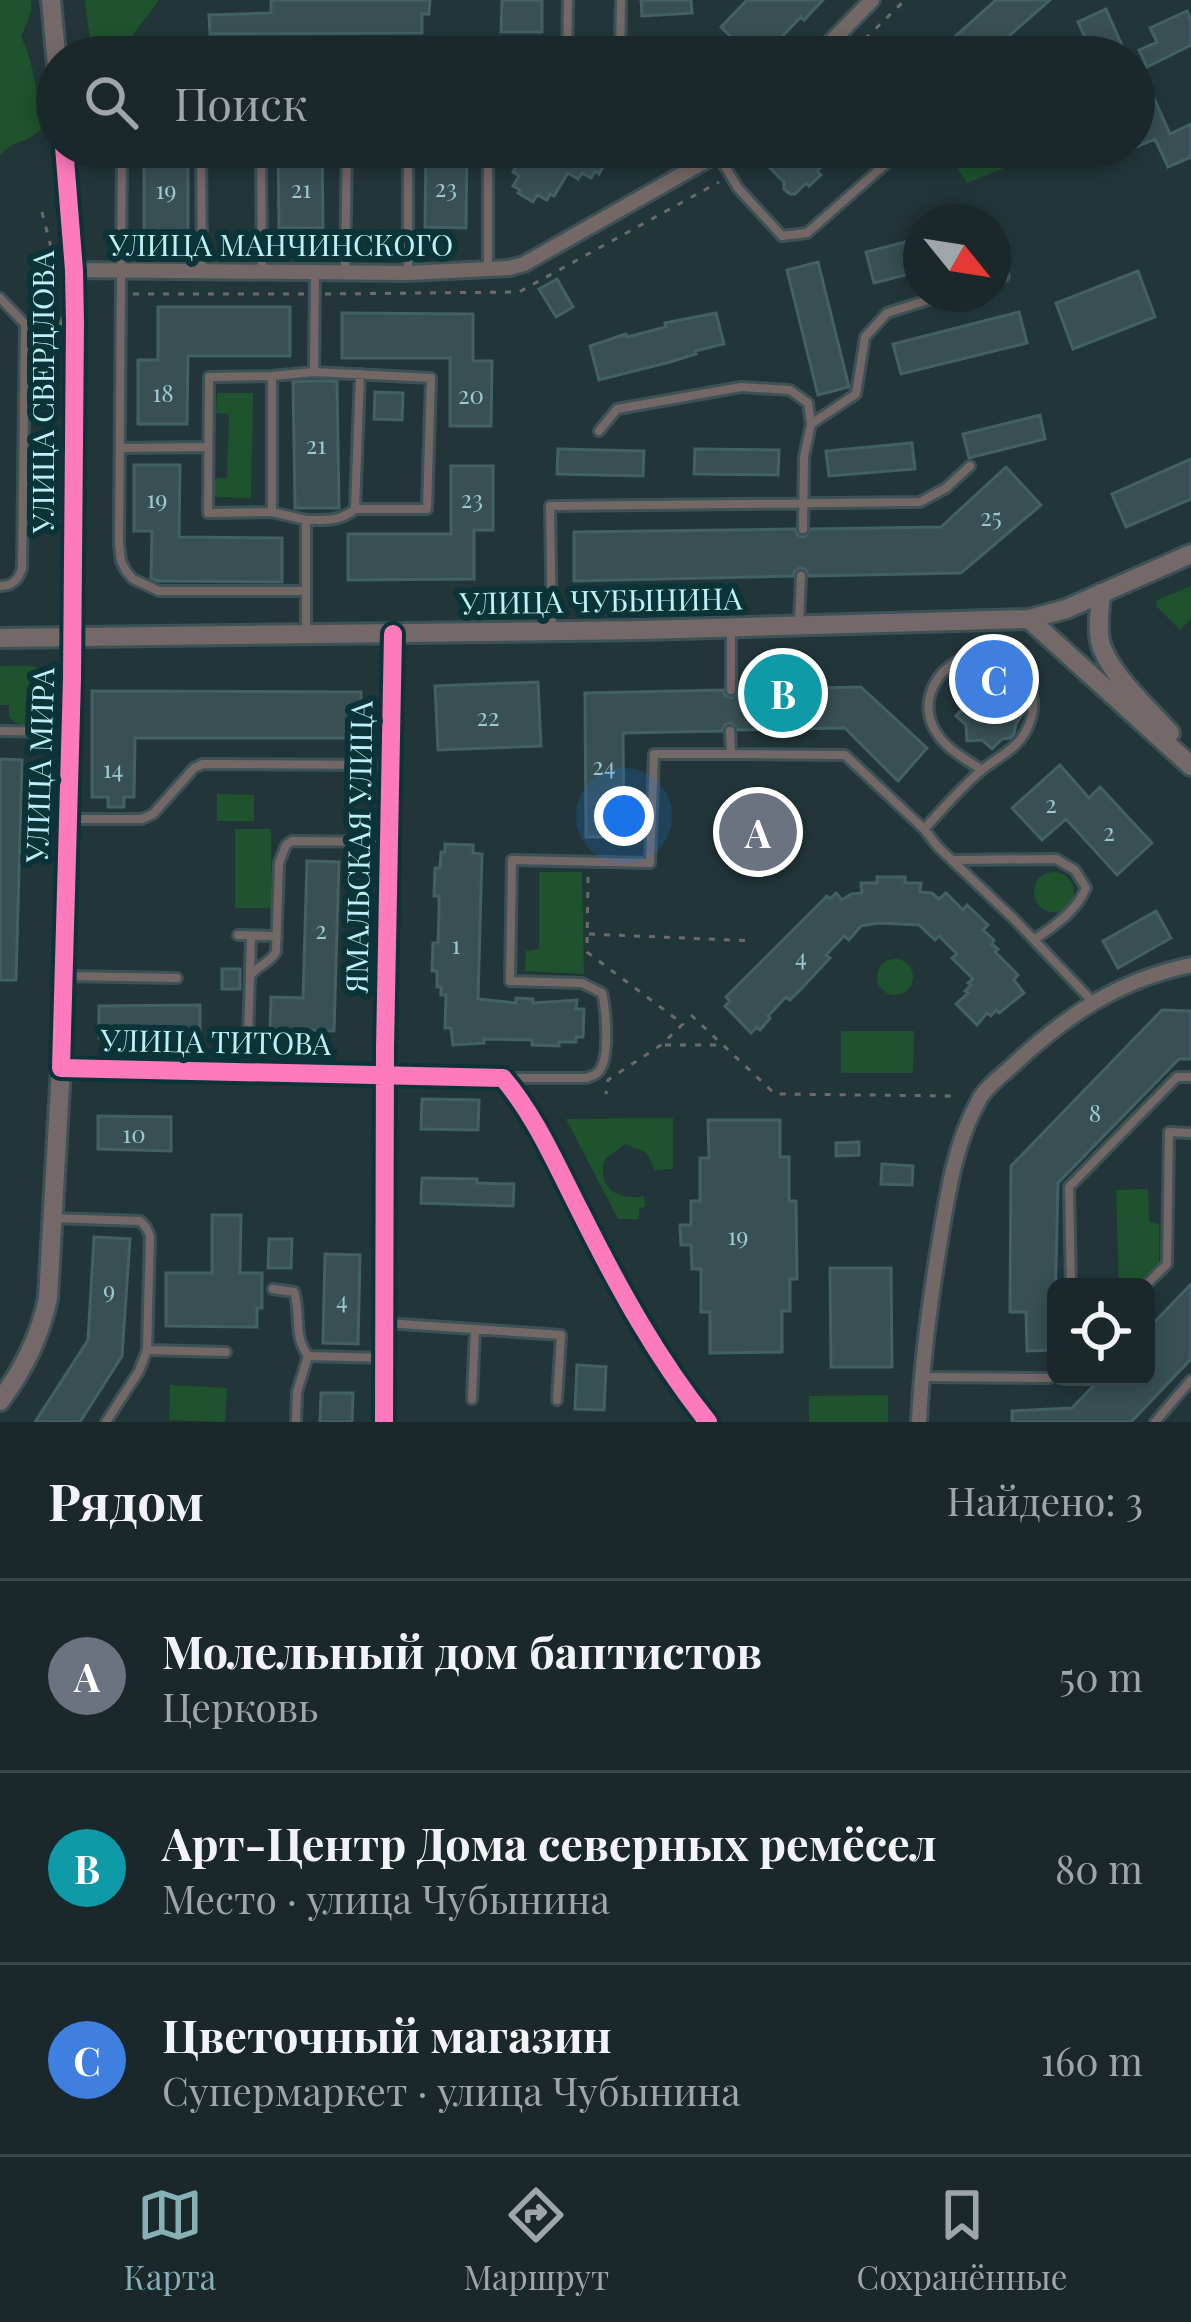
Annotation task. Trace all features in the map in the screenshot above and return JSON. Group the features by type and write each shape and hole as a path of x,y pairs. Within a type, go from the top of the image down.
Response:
{"street":[{"path":"51,0 54,36"},
{"path":"838,36 872,0"},
{"name":"УЛИЦА СВЕРДЛОВА","path":"66,168 75,322 73,638"},
{"name":"УЛИЦА МАНЧИНСКОГО","path":"74,270 488,271 524,264 694,168"},
{"name":"УЛИЦА ЧУБЫНИНА","path":"0,638 1030,619 1066,609 1191,554"},
{"path":"1101,592 1101,646 1191,763"},
{"path":"1030,619 1191,763"},
{"name":"ЯМАЛЬСКАЯ УЛИЦА","path":"384,1422 384,1075 393,634"},
{"name":"УЛИЦА МИРА","path":"65,894 73,638"},
{"name":"УЛИЦА ТИТОВА","path":"65,894 61,1068 503,1078"},
{"path":"919,1422 921,1377 947,1199 958,1146 981,1095 1092,1001 1156,973 1191,965"},
{"path":"0,1401 28,1358 44,1320 61,1068"},
{"path":"503,1078 524,1102 603,1257 681,1389 708,1422"}],"lane":[{"path":"567,36 568,0"},
{"path":"620,36 621,0"},
{"path":"122,168 121,561 134,579 159,591 305,591"},
{"path":"201,168 202,271"},
{"path":"261,168 262,271"},
{"path":"345,273 346,168"},
{"path":"408,168 409,273"},
{"path":"488,168 488,271"},
{"path":"730,168 738,188 782,236 807,233 881,168"},
{"path":"314,372 315,272"},
{"path":"0,298 25,324 22,568 13,584 0,586"},
{"path":"812,424 856,394 865,337 887,314 903,309"},
{"path":"25,324 75,322"},
{"path":"314,372 431,378 427,509 355,509 336,520 306,520 272,512 208,513 208,377 314,372"},
{"path":"355,509 360,374"},
{"path":"272,376 272,512"},
{"path":"599,431 616,409 741,387 790,390 808,403 812,424 804,457 803,529"},
{"path":"121,448 207,447"},
{"path":"552,631 550,506 920,502 946,488 970,466"},
{"path":"306,520 306,634"},
{"path":"799,625 801,576"},
{"path":"731,627 731,690"},
{"path":"924,829 982,770 1012,750 1031,721 1031,686 1021,670 1009,660 976,653 956,660 936,679 929,712 938,736 982,770"},
{"path":"730,730 731,754"},
{"path":"0,731 71,732"},
{"path":"503,1078 586,1078 602,1067 602,993 582,983 510,981 512,860 650,863 653,754 845,755 1092,1001"},
{"path":"68,819 142,819 153,814 203,764 389,765"},
{"path":"250,976 276,952 279,862 286,845 388,842"},
{"path":"952,860 1056,859 1076,870 1086,888 1081,900 1069,915 1034,940"},
{"path":"238,935 277,936"},
{"path":"247,1072 251,936"},
{"path":"63,976 177,978"},
{"path":"1071,1278 1069,1187 1177,1077 1191,1077"},
{"path":"1153,1278 1168,1264 1169,1132 1191,1133"},
{"path":"53,1218 140,1221 150,1236 147,1350 106,1422"},
{"path":"273,1289 294,1292 297,1336 308,1356 297,1392 296,1422"},
{"path":"385,1323 561,1334 557,1400"},
{"path":"472,1399 475,1329"},
{"path":"147,1350 226,1352"},
{"path":"308,1356 384,1358"},
{"path":"921,1377 1047,1378"},
{"path":"1155,1422 1191,1380"}],"path":[{"path":"873,36 905,0"},
{"path":"587,869 587,952 683,1024 662,1045 608,1080 607,1094"},
{"path":"589,934 754,941"},
{"path":"691,1015 775,1094 955,1096"},
{"path":"662,1045 723,1045"}],"green space":[{"path":"0,0 31,0 21,37 36,89 36,133 0,155"},
{"path":"85,0 159,0 132,36 89,36"},
{"path":"957,168 1004,168 967,183"},
{"path":"217,393 253,393 251,498 214,497 215,478 227,478 229,414 216,413"},
{"path":"1191,586 1191,619 1180,630 1156,606 1157,600"},
{"path":"0,666 41,668 63,683 59,724 32,728 14,721 9,705 0,705"},
{"path":"217,794 254,795 254,821 217,821"},
{"path":"235,829 271,829 271,908 235,908"},
{"path":"539,872 582,872 584,974 525,971 526,951 539,949"},
{"path":"1054,872 1068,878 1074,892 1068,906 1054,912 1040,906 1034,892 1040,878"},
{"path":"895,959 908,964 913,977 908,990 895,995 882,990 877,977 882,964"},
{"path":"841,1031 914,1031 913,1073 841,1073"},
{"path":"673,1118 673,1169 655,1170 647,1153 625,1144 605,1159 604,1177 611,1190 626,1197 644,1196 639,1219 618,1219 566,1119"},
{"path":"1148,1189 1149,1222 1159,1224 1159,1266 1148,1278 1119,1278 1116,1190"},
{"path":"170,1385 227,1388 225,1422 169,1420"},
{"path":"888,1395 888,1422 809,1422 809,1396"}],"building":[{"path":"271,0 430,0 429,14 422,14 422,33 210,34 209,15 271,13"},
{"path":"502,0 542,0 542,32 501,32"},
{"path":"641,0 691,0 692,13 642,16"},
{"path":"747,0 823,0 782,36 730,36 721,27"},
{"path":"996,0 1050,0 1009,36 956,36"},
{"path":"1106,9 1118,36 1084,36 1078,22"},
{"path":"1187,11 1191,45 1155,63 1157,42 1150,28"},
{"path":"1155,100 1170,134 1191,124 1191,157 1168,167 1155,139"},
{"path":"144,168 188,168 188,232 144,232"},
{"path":"278,168 322,168 323,228 279,228"},
{"path":"426,168 467,168 466,228 425,227"},
{"path":"515,168 602,168 591,178 582,173 578,179 568,173 554,196 550,194 547,200 537,195 533,202 513,186 519,176 513,172"},
{"path":"770,168 820,168 821,175 795,194 784,189 784,182"},
{"path":"903,243 903,276 874,283 866,252"},
{"path":"818,262 849,387 818,395 787,270"},
{"path":"1138,271 1155,317 1073,349 1056,303"},
{"path":"557,279 573,307 556,317 539,289"},
{"path":"158,307 290,307 290,356 188,356 187,424 138,424 138,360 158,360"},
{"path":"1019,312 1027,343 901,374 893,344"},
{"path":"342,313 473,314 473,361 492,361 491,426 450,426 450,358 342,358"},
{"path":"716,313 724,344 599,380 590,346"},
{"path":"337,381 339,508 295,508 293,382"},
{"path":"375,392 403,393 402,420 374,419"},
{"path":"1040,415 1045,439 969,458 963,434"},
{"path":"912,443 915,469 829,476 826,451"},
{"path":"558,449 644,451 643,476 557,474"},
{"path":"695,449 779,450 778,475 694,474"},
{"path":"1191,459 1191,499 1126,527 1112,494"},
{"path":"134,465 180,465 179,537 282,538 282,582 151,578 152,531 134,531"},
{"path":"451,466 493,466 493,530 474,530 474,579 348,580 348,534 451,534"},
{"path":"1006,467 1041,505 961,573 809,576 800,568 793,576 574,581 574,532 795,529 804,537 811,529 941,527"},
{"path":"989,680 997,688 1014,687 1015,704 1024,712 1014,734 992,749 982,740 967,741 966,725 956,716 965,706 964,690 982,689"},
{"path":"538,682 541,746 438,750 435,686"},
{"path":"861,687 927,748 898,781 845,728 738,730 731,723 722,731 623,733 624,837 586,837 585,693 723,690 732,698 739,690"},
{"path":"92,691 361,692 360,738 135,738 134,797 124,797 124,807 108,807 108,797 92,797"},
{"path":"0,759 22,760 16,980 0,980"},
{"path":"1060,765 1089,798 1100,787 1152,843 1117,875 1066,819 1042,840 1012,808"},
{"path":"445,844 473,845 473,853 482,854 478,999 516,1003 516,998 533,999 533,1003 577,1000 576,1009 584,1009 583,1037 576,1037 576,1042 559,1042 559,1046 484,1039 484,1043 453,1045 451,1028 445,1028 446,995 437,987 437,971 432,971 439,912 435,868 440,868"},
{"path":"307,861 339,862 334,1031 270,1029 271,997 303,998"},
{"path":"877,877 905,877 905,883 921,883 920,892 939,899 946,893 963,910 967,905 988,925 983,930 994,940 995,952 1018,975 1014,980 1024,993 999,1013 987,1013 977,1025 956,1004 968,993 973,979 952,958 957,954 919,925 879,923 861,926 849,940 844,936 802,988 790,1000 786,997 760,1030 757,1027 751,1033 725,1006 730,1001 726,997 827,896 830,899 836,893 842,900 862,893 861,883 877,883"},
{"path":"1156,911 1171,938 1118,968 1103,941"},
{"path":"222,969 240,969 240,989 222,989"},
{"path":"200,1005 200,1037 99,1038 99,1006"},
{"path":"1162,1010 1191,1011 1191,1059 1179,1059 1058,1183 1056,1278 1047,1278 1047,1350 1027,1351 1026,1312 1010,1312 1011,1166"},
{"path":"422,1099 479,1100 478,1130 421,1129"},
{"path":"98,1116 171,1117 171,1151 98,1149"},
{"path":"708,1120 780,1120 780,1157 789,1157 789,1201 796,1201 797,1279 790,1279 790,1311 782,1311 782,1352 710,1353 710,1312 701,1312 701,1269 692,1269 691,1245 681,1245 680,1225 691,1225 691,1201 700,1201 700,1158 709,1158"},
{"path":"859,1142 859,1155 836,1156 836,1143"},
{"path":"882,1164 913,1166 912,1185 881,1184"},
{"path":"422,1178 514,1184 513,1206 421,1203"},
{"path":"212,1215 241,1215 240,1273 262,1273 257,1327 166,1326 166,1273 212,1273"},
{"path":"94,1237 130,1239 122,1356 80,1422 35,1422 88,1340"},
{"path":"269,1239 292,1239 291,1268 268,1268"},
{"path":"325,1254 360,1255 358,1344 323,1343"},
{"path":"830,1268 891,1268 892,1367 831,1367"},
{"path":"1191,1284 1191,1359 1131,1422 1012,1422 1012,1411 1072,1408 1093,1386 1155,1386 1155,1322"},
{"path":"577,1365 606,1367 604,1410 575,1409"},
{"path":"321,1393 353,1393 352,1422 320,1422"}],"cycle path":[{"path":"66,168 75,323 72,679 61,1068 503,1078 537,1127 640,1322 708,1422"},
{"path":"384,1422 393,634"}],"place":[{"name":"Цветочный магазин","path":"994,679"},
{"name":"Арт-Центр Дома северных ремёсел","path":"783,693"},
{"name":"Молельный дом баптистов","path":"758,832"}]}
